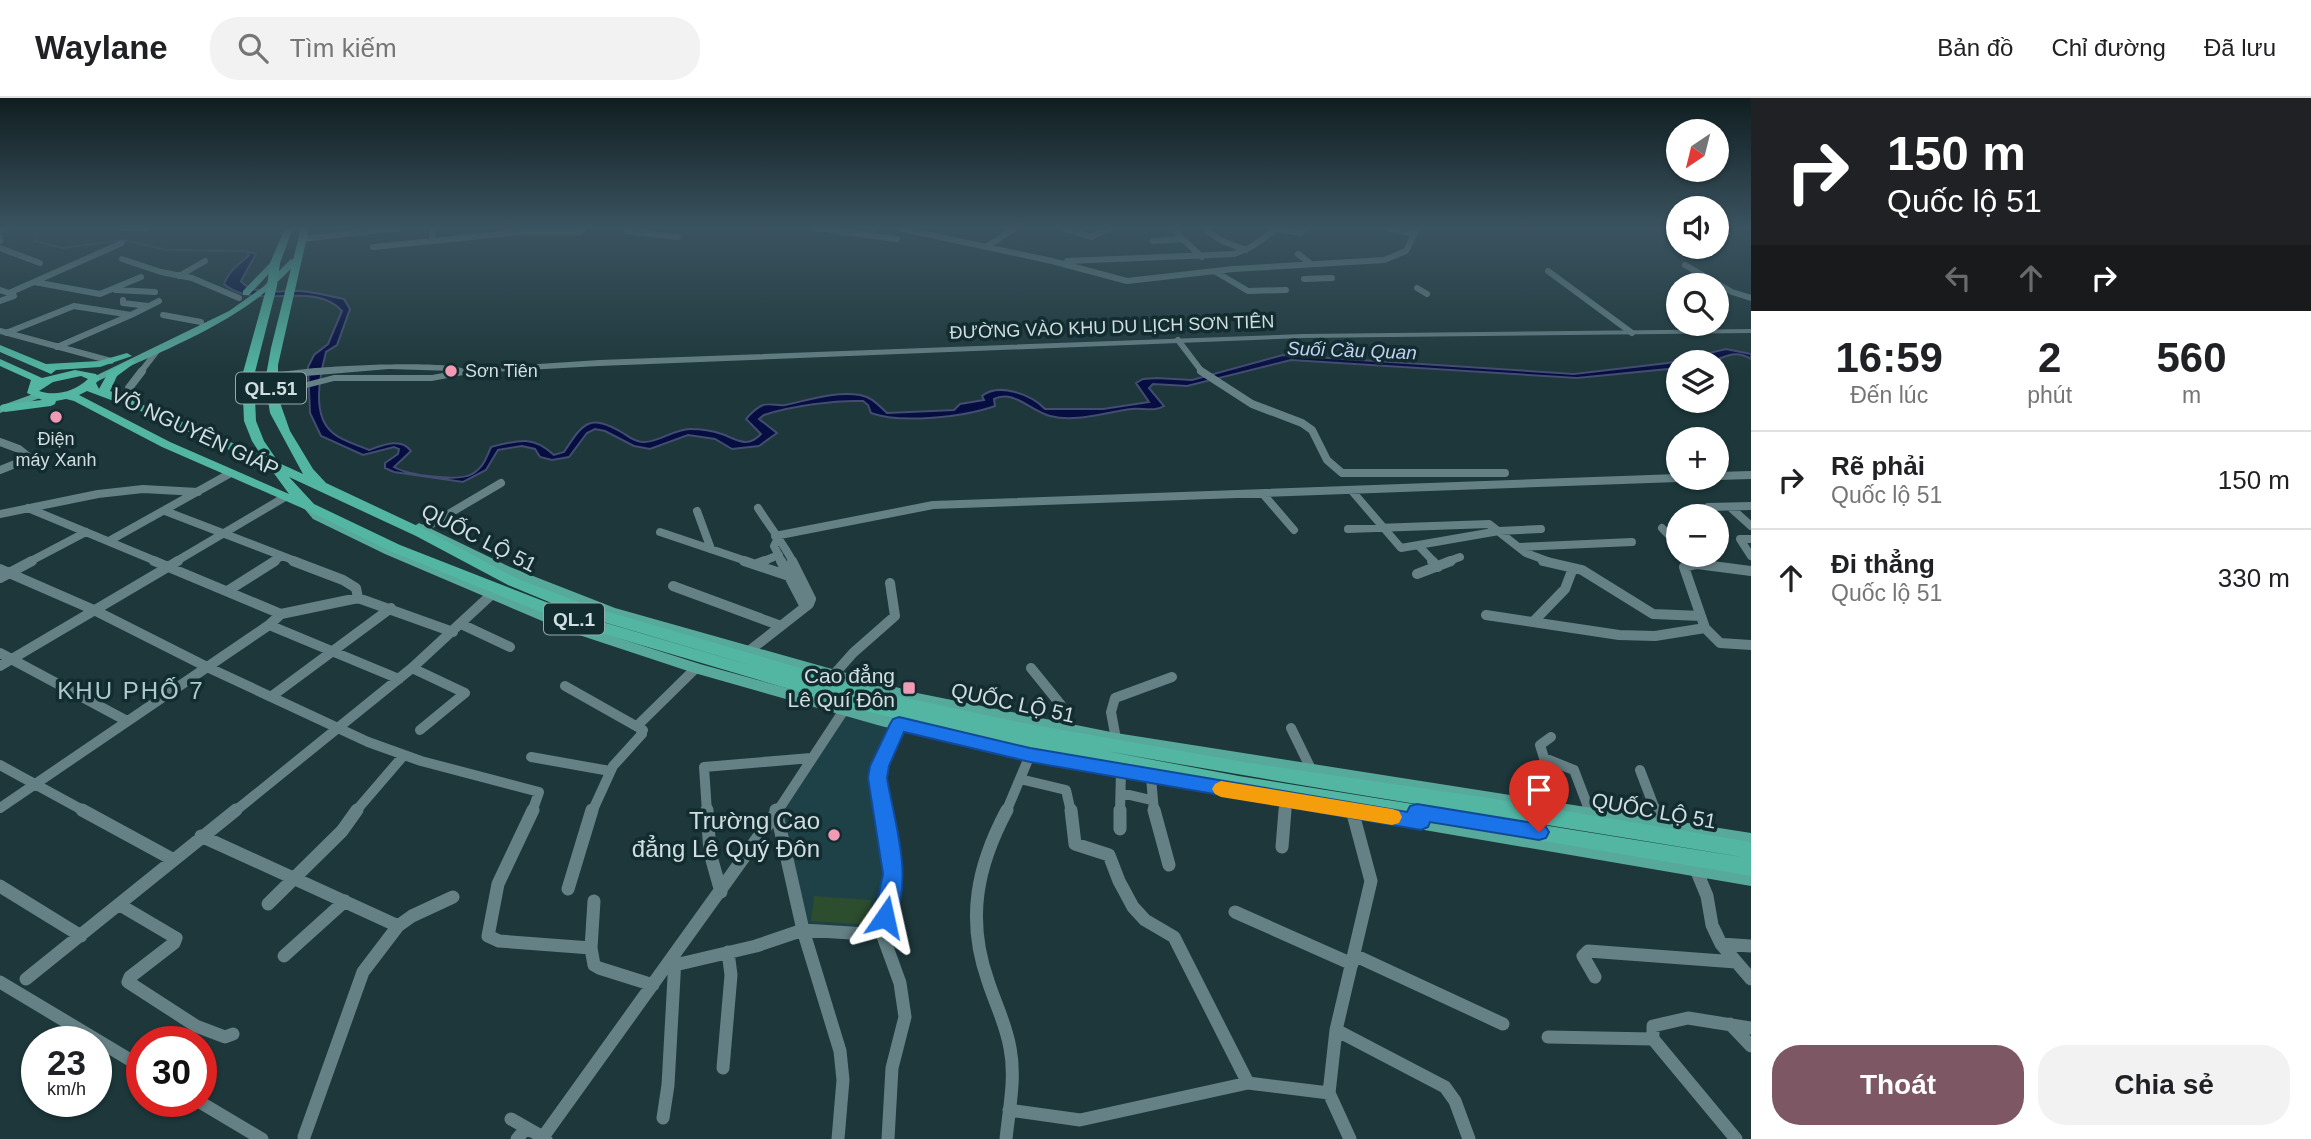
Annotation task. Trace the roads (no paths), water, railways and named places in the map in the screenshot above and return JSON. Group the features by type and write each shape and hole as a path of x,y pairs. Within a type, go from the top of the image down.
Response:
{"highway":[{"name":"QUỐC LỘ 51","path":"296,476 276,468 258,441 250,421 247,399 247,376 276,277 291,284 271,376 271,394 296,476 309,507 396,548 576,620 1035,746 1419,817 1697,864 1751,867"},
{"path":"0,348 43,368 67,374 81,373"},
{"path":"43,368 62,369 132,358"},
{"path":"113,398 104,391 106,382 132,358"},
{"path":"0,362 38,381 36,391"},
{"name":"VÕ NGUYÊN GIÁP","path":"81,373 89,374 91,389 276,468"},
{"path":"4,408 27,380 28,374"},
{"path":"36,391 67,374"},
{"name":"QL.1","path":"36,391 63,396 92,381"},
{"name":"VÕ NGUYÊN GIÁP","path":"63,396 73,396 229,474 309,507"},
{"path":"4,408 65,401 85,403"},
{"name":"VÕ NGUYÊN GIÁP","path":"296,476 328,487"},
{"path":"268,491 296,476"},
{"name":"QUỐC LỘ 51","path":"328,487 545,595 589,612 830,678 853,696 952,710 1250,770 1438,793 1664,831 1751,850"}],"main road":[{"path":"81,373 157,351 232,313 253,293 276,277"},
{"path":"92,381 201,322 240,297 253,293 276,277"},
{"path":"4,408 36,391"},
{"name":"QUỐC LỘ 51","path":"328,487 541,586 610,611 749,651 830,678"},
{"name":"QUỐC LỘ 51","path":"309,507 317,516 491,595 566,626 696,668 853,696 899,724 1030,755 1286,800 1419,817"},
{"name":"QUỐC LỘ 51","path":"1020,725 1311,769 1361,782"},
{"name":"QUỐC LỘ 51","path":"1438,793 1553,808 1664,831 1751,840"},
{"name":"QUỐC LỘ 51","path":"1697,864 1751,878"}],"street":[{"path":"9,293 45,277"},
{"path":"33,282 98,294 141,277"},
{"path":"185,277 240,297"},
{"path":"1110,277 1127,281 1171,277"},
{"path":"1224,277 1248,290 1286,290"},
{"path":"1556,277 1632,333"},
{"path":"1705,277 1751,299"},
{"path":"1304,279 1332,278"},
{"path":"1417,288 1427,294"},
{"path":"112,289 155,292"},
{"path":"0,290 14,296 0,301"},
{"path":"123,300 123,303 148,307"},
{"path":"57,348 159,301"},
{"path":"3,332 74,306 131,315"},
{"path":"163,316 201,322"},
{"name":"ĐƯỜNG VÀO KHU DU LỊCH SƠN TIÊN","path":"271,376 297,373 432,378 474,370 598,363 1303,336 1751,331"},
{"path":"3,332 111,362"},
{"path":"1178,340 1199,369 1211,378 1252,404 1302,423 1312,430 1327,460 1342,473 1505,473"},
{"path":"129,403 129,388 157,351"},
{"name":"ĐƯỜNG VÀO KHU DU LỊCH SƠN TIÊN","path":"271,394 336,375"},
{"path":"0,442 19,449 30,458 0,470"},
{"path":"109,541 229,474"},
{"path":"1729,476 1751,475"},
{"path":"776,538 933,505 1666,478"},
{"path":"423,529 501,482"},
{"path":"0,514 98,494 143,489 198,492"},
{"path":"1352,491 1401,548 1499,531 1541,529"},
{"path":"1263,494 1294,530"},
{"path":"0,666 285,497"},
{"path":"1730,507 1751,506"},
{"path":"1730,507 1751,526"},
{"path":"28,508 281,614"},
{"path":"749,651 805,607 811,599 783,543 776,538 758,508"},
{"path":"165,511 343,580 356,589 358,598"},
{"path":"697,511 711,549"},
{"path":"1348,529 1481,523 1499,531 1544,561 1573,568 1653,614 1701,616"},
{"path":"1662,528 1666,532"},
{"path":"3,573 86,532"},
{"path":"660,532 789,576"},
{"path":"776,538 774,544 805,607"},
{"path":"1751,539 1740,539 1751,556"},
{"path":"1520,547 1632,542"},
{"path":"1419,546 1438,567"},
{"path":"757,565 779,555"},
{"path":"229,590 282,556"},
{"path":"1417,574 1460,557"},
{"path":"1684,567 1705,628 1723,644 1751,645"},
{"path":"1720,567 1751,571"},
{"path":"1533,622 1565,589 1573,568"},
{"path":"3,573 94,610 207,667 339,726 368,742 404,755 539,792 495,895 488,922 488,936 499,941 580,945 591,948"},
{"path":"830,678 895,616 890,583"},
{"path":"673,586 781,626"},
{"path":"26,979 412,668 491,595"},
{"path":"0,808 269,625 281,614 358,598 510,647"},
{"path":"272,696 391,608"},
{"path":"1486,615 1619,635 1655,636 1705,628"},
{"path":"269,625 398,679"},
{"path":"0,653 127,721"},
{"path":"412,668 465,693 420,730"},
{"path":"643,730 639,724 696,668"},
{"path":"1031,668 1061,706 1070,722 1071,731"},
{"path":"1116,739 1111,712 1111,704 1115,698 1172,677"},
{"path":"565,686 643,730"},
{"path":"512,1119 522,1133 545,1138 653,985 675,960 853,696"},
{"path":"887,1139 891,1109 889,1084 894,1054 905,1019 902,992 880,928 893,874 878,778 880,766 899,724"},
{"path":"1291,728 1311,769"},
{"path":"568,889 590,820 610,771 643,730"},
{"path":"1551,737 1540,745 1553,808"},
{"path":"268,904 342,831 365,798 404,755"},
{"path":"1006,1139 1012,1060 1003,1016 981,958 978,883 989,843 1011,799 1024,780 1030,755"},
{"path":"531,757 610,771"},
{"path":"720,892 710,853 704,767 811,758"},
{"path":"1544,758 1574,770 1591,815"},
{"path":"0,765 32,785 173,859"},
{"path":"1640,770 1664,831"},
{"path":"1120,829 1121,771"},
{"path":"1151,777 1151,800 1169,865"},
{"path":"1024,780 1066,790 1069,795 1075,844 1109,855 1118,880 1136,910 1144,919 1168,930 1174,937 1248,1083"},
{"path":"1121,793 1151,800"},
{"path":"1282,846 1286,800"},
{"path":"776,810 803,930 840,1051 843,1080 838,1139"},
{"path":"1350,1139 1329,1093 1336,1030 1371,881 1352,810"},
{"path":"201,836 398,926"},
{"path":"1697,864 1712,925 1721,944 1751,979"},
{"path":"0,886 81,936"},
{"path":"304,1137 337,1050 357,984 398,926 411,916 453,897"},
{"path":"284,956 345,901"},
{"path":"594,901 591,948 594,964 653,985"},
{"path":"120,905 176,938 174,943 130,977 128,982 196,1026 225,1037 233,1034"},
{"path":"1235,912 1503,1024"},
{"path":"675,960 729,952 803,930 867,934 880,928"},
{"path":"1721,944 1751,946"},
{"path":"1595,977 1583,956 1587,951 1735,962"},
{"path":"723,1068 731,975 729,952"},
{"path":"663,1118 675,960"},
{"path":"0,982 126,1057"},
{"path":"1736,1139 1653,1039 1653,1026 1671,1019 1751,1028"},
{"path":"1730,1024 1751,1046"},
{"path":"1336,1030 1444,1087 1455,1101 1469,1139"},
{"path":"1548,1037 1653,1039"},
{"path":"1009,1110 1080,1120 1248,1083 1329,1093"},
{"path":"217,1112 262,1139"}],"place":[{"name":"Sơn Tiên","path":"451,371"},
{"name":"Điện máy Xanh","path":"56,417"},
{"name":"Cao đẳng Lê Quí Đôn","path":"909,688"},
{"name":"Trường Cao đẳng Lê Quý Đôn","path":"834,835"}],"district":[{"name":"KHU PHỐ 7","path":"131,691"}],"water label":[{"name":"Suối Cầu Quan","path":"1352,350"}]}
